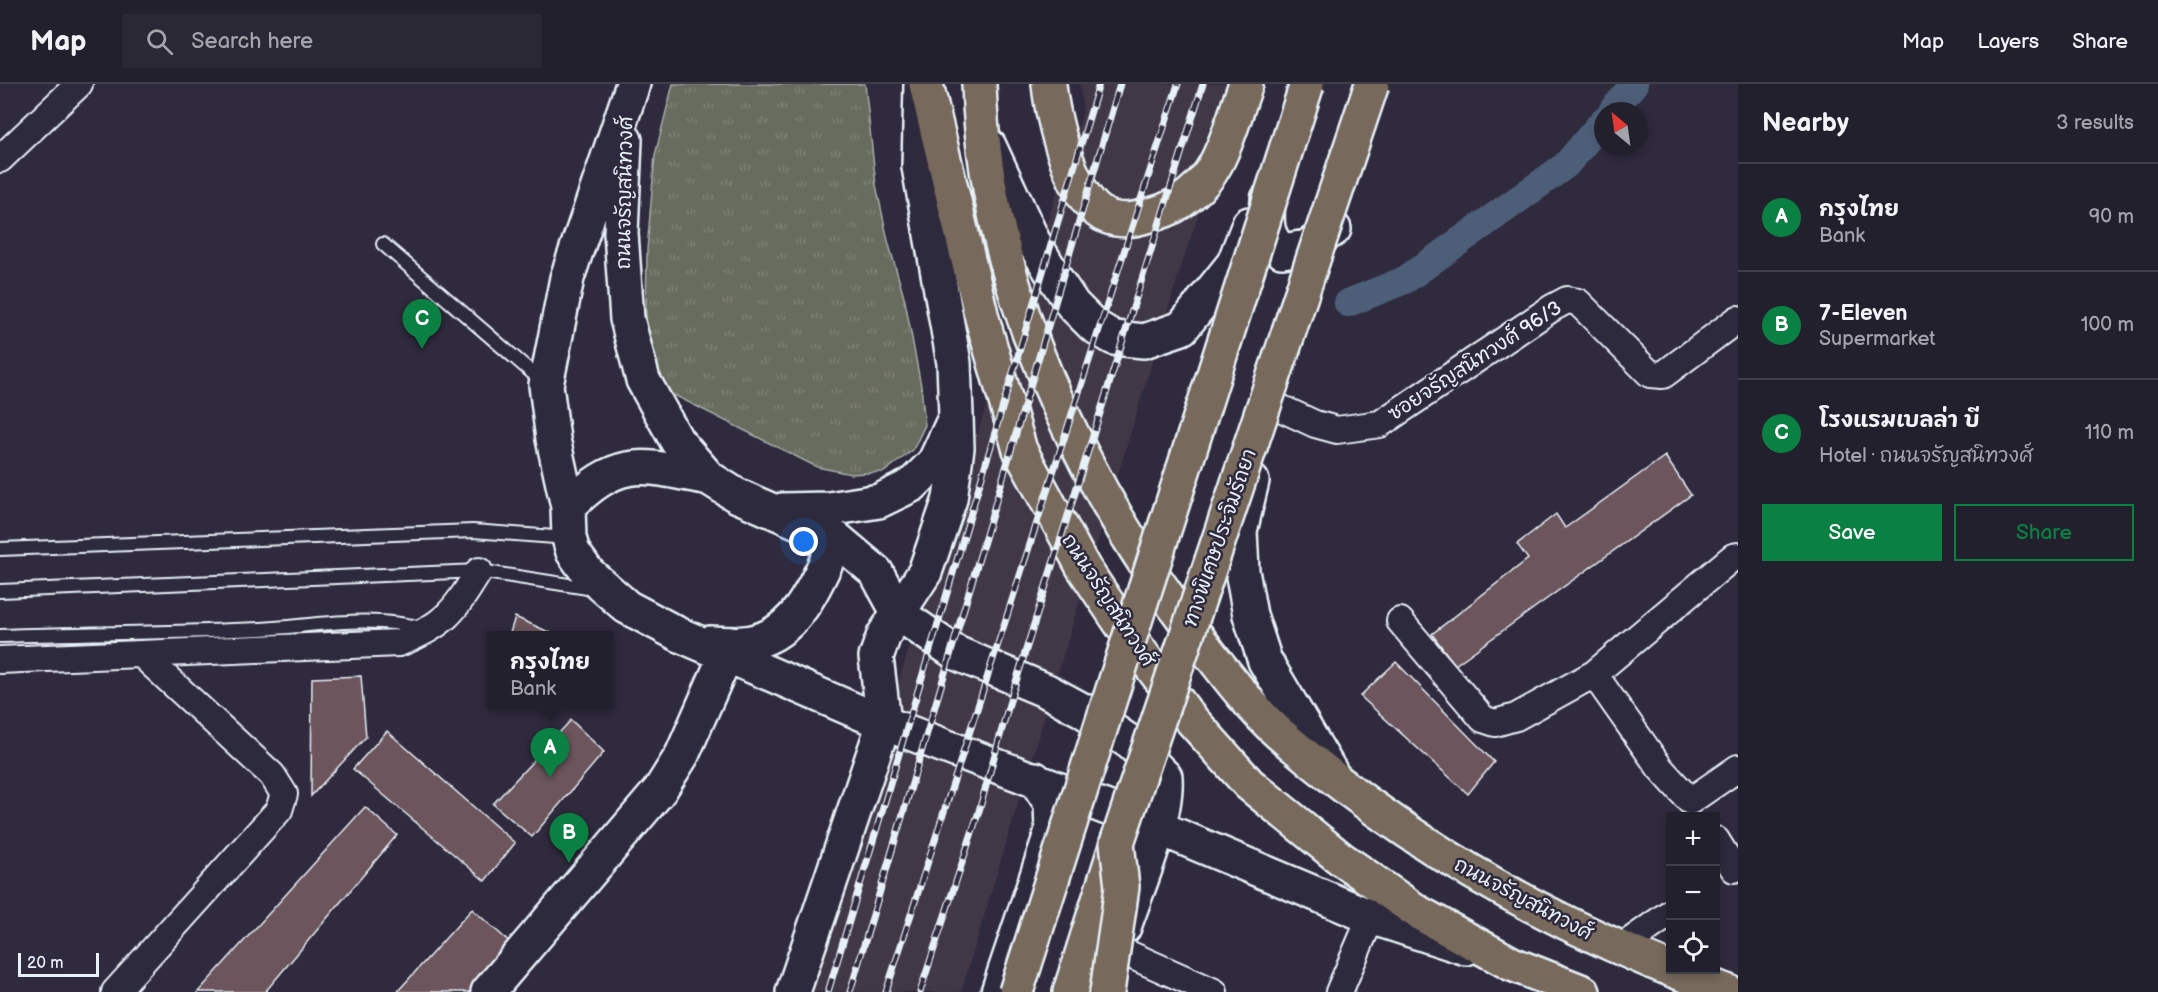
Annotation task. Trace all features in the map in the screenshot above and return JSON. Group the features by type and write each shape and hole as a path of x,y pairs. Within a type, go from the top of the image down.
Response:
{"main road":[{"path":"793,992 884,723 876,657 884,635 925,572 950,499 957,448 954,363 919,167 921,84"},
{"name":"ถนนจรัญสนิทวงศ์","path":"926,84 982,318 1017,440 1083,567 1136,646 1189,717 1249,784 1340,858 1419,913 1512,963"},
{"name":"ถนนจรัญสนิทวงศ์","path":"979,84 980,125 998,228 1015,291 1059,411 1124,528 1175,608 1224,672 1276,731 1410,834 1478,877 1619,949 1729,992"},
{"path":"1049,84 1066,160 1079,193 1106,217 1132,221 1171,209 1193,191 1215,166 1246,84"},
{"name":"ถนนจรัญสนิทวงศ์","path":"980,125 1024,223 1073,305 1094,326 1114,338 1144,340 1182,328 1234,263 1271,168 1297,84"},
{"path":"1016,992 1307,84"},
{"name":"ทางพิเศษประจิมรัถยา","path":"1070,992 1117,843 1372,84"},
{"name":"ถนนจรัญสนิทวงศ์","path":"1334,777 1265,661 1250,615 1242,571 1240,531 1253,476 1383,84"},
{"name":"ถนนจรัญสนิทวงศ์","path":"630,95 592,198 567,278 546,385 573,552 588,573 606,590 642,615 678,634 884,723 1157,826 1371,917 1512,963 1583,992"},
{"name":"ถนนจรัญสนิทวงศ์","path":"630,95 621,202 621,262 627,319 633,348 644,380 656,408 677,441 709,478 768,510 837,539 876,572 899,614 956,653 1047,691 1084,711 1131,743 1165,777 1166,792 1157,826"},
{"path":"1271,168 1266,224 1271,241 1282,250 1307,247 1334,229"},
{"path":"768,510 829,509 879,501 912,485 934,464 956,416"},
{"path":"568,523 590,486 628,467 647,466 709,478"},
{"path":"488,992 660,790 682,755 714,649 757,641 788,623 810,594 837,539"},
{"path":"998,992 1052,831 1051,802 1035,779"},
{"path":"1105,992 1157,826"},
{"path":"1105,992 1122,887 1117,843"},
{"path":"1141,879 1171,855 1209,847"}],"street":[{"path":"0,159 79,84"},
{"name":"ซอยจรัญสนิทวงศ์ 96/3","path":"1276,406 1315,424 1337,430 1380,424 1567,300 1578,302 1650,374 1664,375 1738,319"},
{"path":"1400,621 1483,719 1496,723 1516,717 1594,674 1732,557 1738,555"},
{"path":"0,660 399,643 441,624 459,604 480,572"},
{"path":"116,992 279,810 284,794 272,774 141,654"},
{"path":"1594,674 1660,768 1695,809 1738,768"},
{"path":"1720,850 1729,872"},
{"path":"1619,949 1666,916"},
{"path":"1339,992 1371,917"},
{"path":"1117,949 1214,992"}],"lane":[{"path":"383,244 546,385"},
{"path":"0,549 473,531 568,523"},
{"name":"ถนนจรัญสนิทวงศ์","path":"0,591 480,572 606,590"},
{"path":"0,636 259,629 375,622 401,623 428,630"}],"shaded area":[{"path":"1080,84 1242,84 1181,267 961,992 801,992 964,474 1083,113"}],"green space":[{"path":"673,84 865,84 876,185 888,241 905,301 921,386 925,425 913,450 884,472 851,474 817,467 664,390 648,347 647,250 655,155"}],"building":[{"path":"1665,456 1691,495 1455,665 1432,634 1528,559 1517,544 1556,514 1565,528"},
{"path":"515,617 547,631 511,631"},
{"path":"1396,662 1494,762 1468,794 1360,696"},
{"path":"361,676 366,737 311,796 312,678"},
{"path":"571,720 604,752 532,837 493,804"},
{"path":"387,731 515,843 485,881 353,769"},
{"path":"365,807 397,835 265,992 198,992"},
{"path":"472,909 513,945 473,992 397,992"}],"waterway":[{"path":"1619,102 1634,84"},
{"path":"1348,303 1405,280 1566,165 1594,132"}],"railway":[{"path":"828,992 1099,84"},
{"path":"850,992 1120,84"},
{"path":"886,992 1178,84"},
{"path":"920,992 979,811 1009,704 1203,84"}],"place":[{"name":"โรงแรมเบลล่า บี","path":"422,349"},
{"name":"กรุงไทย","path":"550,778"},
{"name":"7-Eleven","path":"569,863"}]}
